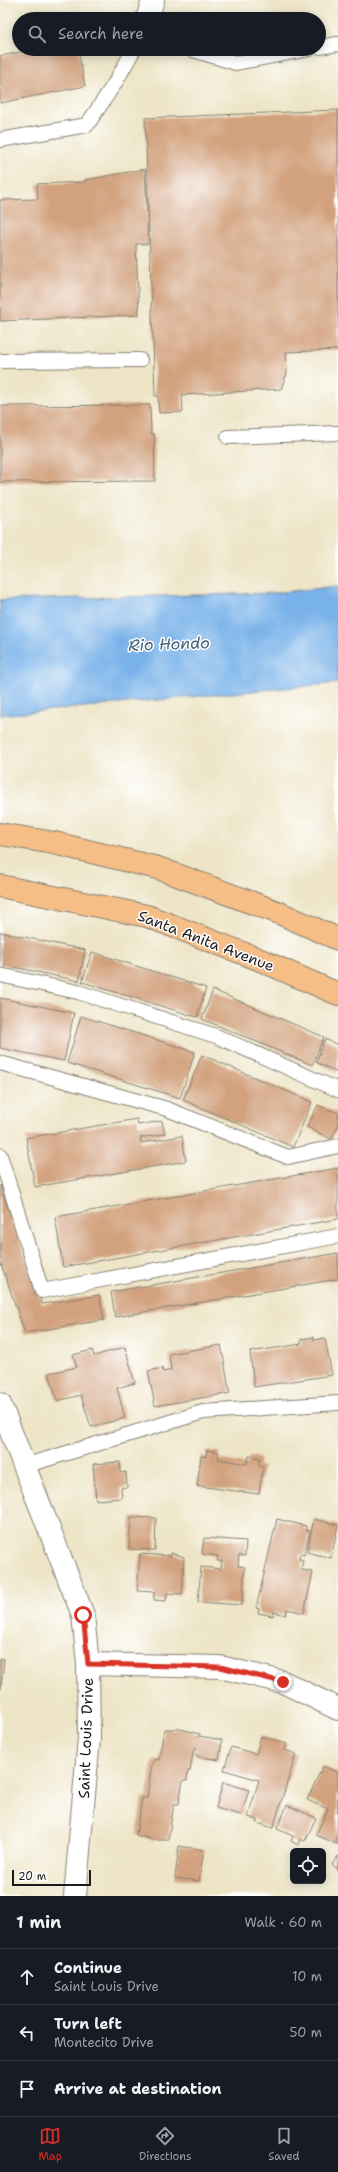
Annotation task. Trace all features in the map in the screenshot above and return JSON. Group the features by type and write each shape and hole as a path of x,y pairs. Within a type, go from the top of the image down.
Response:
{"main road":[{"path":"0,834 54,843 158,868 277,912 338,939"},
{"name":"Santa Anita Avenue","path":"0,886 147,916 258,959 338,994"}],"street":[{"path":"149,12 153,0"},
{"name":"Saint Louis Drive","path":"0,1404 83,1615 88,1664 89,1738 75,1896"},
{"path":"88,1664 220,1667 283,1682 338,1709"}],"lane":[{"path":"326,46 338,44"},
{"path":"0,140 87,125 130,56"},
{"path":"213,56 236,63 272,56"},
{"path":"0,361 140,360"},
{"path":"228,438 338,433"},
{"path":"0,975 78,992 216,1036 338,1090"},
{"path":"0,1063 167,1109 288,1158 338,1146"},
{"path":"0,1154 42,1291 338,1236"},
{"path":"24,1466 203,1412 338,1403"}],"water":[{"name":"Rio Hondo","path":"338,586 338,683 0,715 0,600 275,593"}],"building":[{"path":"12,54 12,56 79,56 85,86 0,103 0,56"},
{"path":"338,110 338,350 286,352 287,373 281,389 182,395 183,412 159,413 158,396 155,396 145,118"},
{"path":"145,169 148,244 136,244 139,315 0,321 0,200 38,199 37,184 85,182 85,180"},
{"path":"150,405 151,434 154,434 155,481 0,482 0,406"},
{"path":"0,932 85,950 79,981 0,964"},
{"path":"92,952 206,988 197,1017 82,982"},
{"path":"213,990 324,1037 312,1065 202,1019"},
{"path":"0,998 74,1013 64,1061 0,1048"},
{"path":"81,1016 195,1052 180,1098 67,1063"},
{"path":"325,1039 338,1045 338,1073 316,1062"},
{"path":"202,1055 312,1102 293,1147 183,1100"},
{"path":"318,1105 338,1113 338,1127 331,1139 307,1127"},
{"path":"137,1119 138,1125 162,1121 165,1134 140,1138 141,1143 182,1136 186,1161 35,1187 26,1138"},
{"path":"338,1168 338,1219 63,1267 55,1217"},
{"path":"0,1185 42,1304 99,1295 104,1320 25,1333 0,1261"},
{"path":"338,1253 338,1279 115,1317 111,1292"},
{"path":"314,1337 314,1340 325,1338 332,1375 254,1387 250,1352 301,1344 301,1339"},
{"path":"221,1345 230,1393 155,1406 148,1371 162,1368 163,1372 171,1370 169,1354"},
{"path":"125,1347 135,1383 117,1388 125,1418 91,1427 81,1395 57,1401 49,1373 77,1367 73,1355 92,1350 94,1356"},
{"path":"207,1450 219,1452 218,1459 247,1464 249,1456 260,1458 259,1466 263,1467 259,1494 197,1486 201,1456 206,1457"},
{"path":"120,1462 120,1473 126,1472 127,1487 121,1488 122,1498 96,1500 93,1464"},
{"path":"131,1517 156,1518 155,1550 129,1549"},
{"path":"277,1519 306,1526 306,1530 310,1531 304,1555 300,1554 299,1559 303,1560 301,1570 313,1572 304,1613 287,1609 286,1615 274,1612 273,1616 258,1613 259,1609 256,1608"},
{"path":"314,1519 338,1525 331,1558 307,1552"},
{"path":"204,1538 246,1541 245,1556 239,1555 238,1566 245,1567 242,1605 198,1602 201,1567 221,1569 222,1561 217,1561 218,1556 202,1554"},
{"path":"171,1553 184,1557 182,1594 167,1593 166,1601 154,1600 154,1592 137,1591 140,1554 171,1556"},
{"path":"0,1659 4,1659 1,1689 0,1688"},
{"path":"164,1729 181,1729 200,1734 199,1736 222,1740 219,1760 196,1756 197,1748 194,1747 187,1781 183,1780 179,1804 174,1804 168,1840 153,1840 136,1835 142,1798 147,1798 152,1764 155,1759 159,1760"},
{"path":"261,1736 287,1744 285,1750 296,1754 273,1828 257,1823 258,1820 248,1817 259,1780 224,1770 231,1747 256,1754"},
{"path":"323,1766 338,1773 337,1844 316,1835 328,1809 307,1800"},
{"path":"223,1782 249,1790 241,1815 216,1808"},
{"path":"287,1805 316,1818 305,1841 300,1839 298,1845 291,1841 293,1836 277,1829"},
{"path":"179,1846 204,1850 199,1881 175,1878"},
{"path":"338,1856 338,1869 332,1865"}],"route":[{"path":"83,1615 88,1664 220,1667 283,1682"}]}
